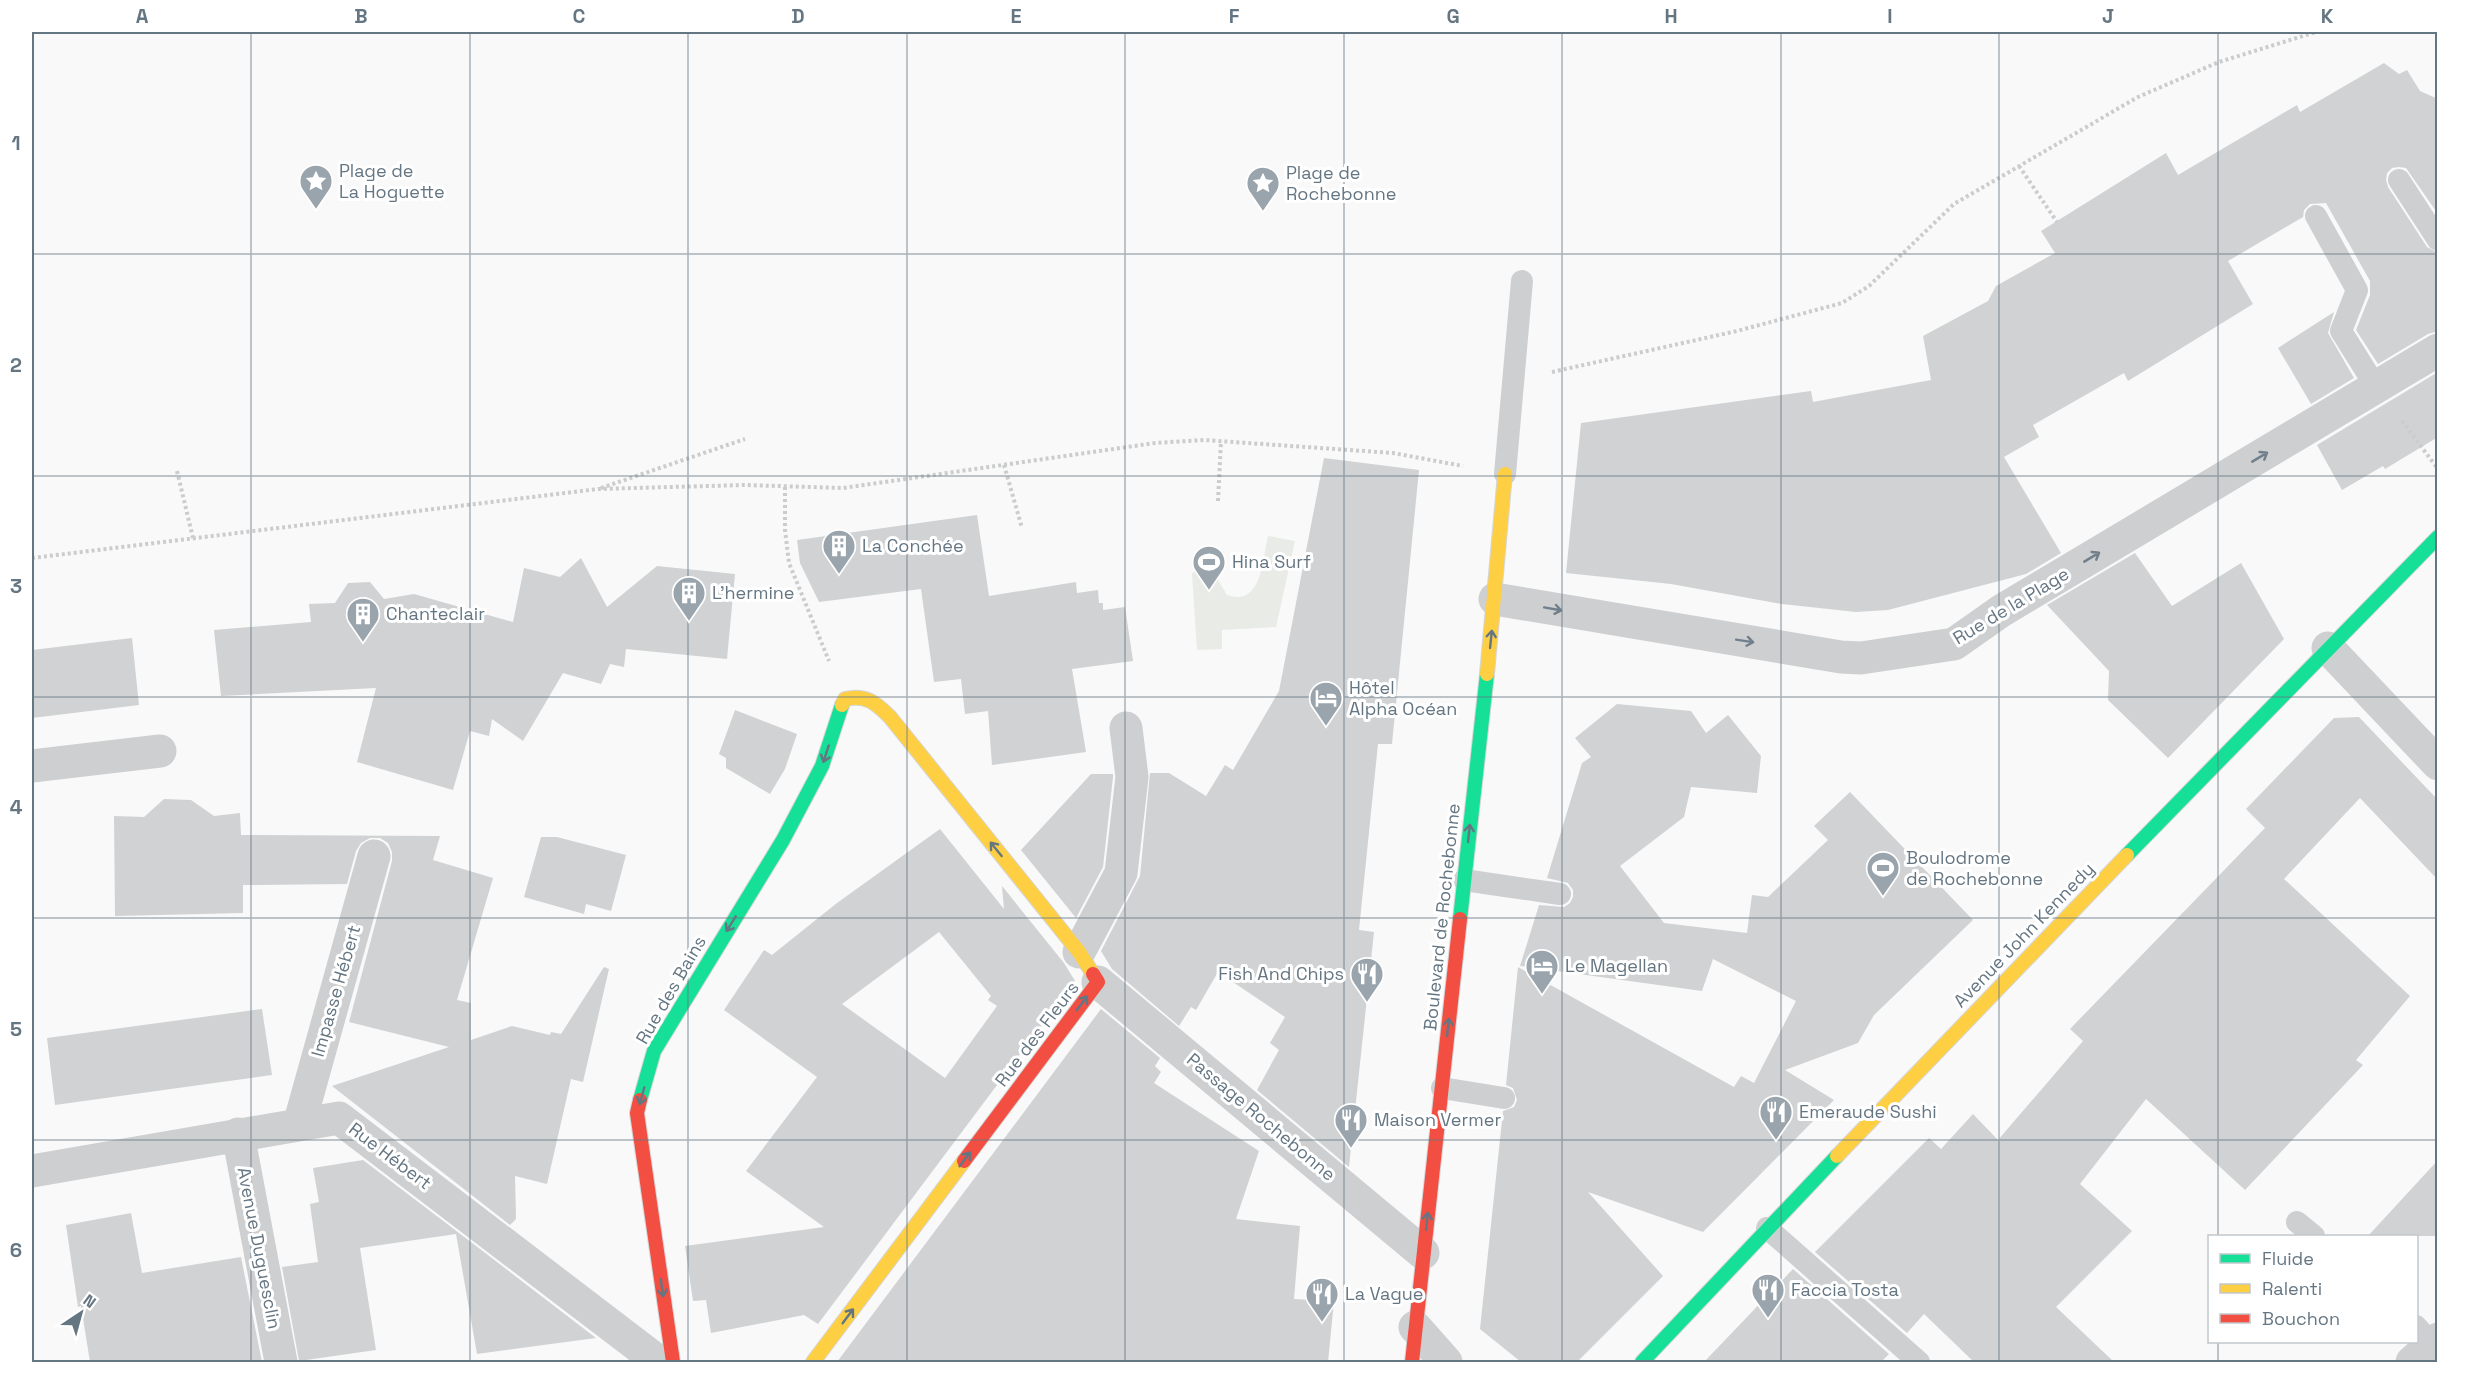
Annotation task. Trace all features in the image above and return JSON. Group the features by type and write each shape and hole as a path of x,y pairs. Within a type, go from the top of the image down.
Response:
{"street":[{"name":"Rue de la Plage","path":"1495,599 1841,657 1861,657 1954,644 2011,606 2438,350"},
{"name":"Boulevard de Rochebonne","path":"1412,1362 1495,599 1505,474"},
{"name":"Avenue John Kennedy","path":"1642,1362 2005,979 2438,537"},
{"path":"2328,648 2438,764"},
{"name":"Rue des Fleurs","path":"813,1362 1098,982 1078,952 891,717 871,698 858,695 845,699"},
{"name":"Rue des Bains","path":"673,1362 637,1113 654,1051 783,840 822,766 838,713 845,699"},
{"path":"1078,952 1121,873 1132,777 1126,728"},
{"path":"32,766 160,751"},
{"name":"Impasse Hébert","path":"299,1125 374,856"},
{"name":"Passage Rochebonne","path":"1098,982 1423,1253"},
{"name":"Rue Hébert","path":"32,1171 339,1118 659,1362"},
{"name":"Avenue Duguesclin","path":"238,1134 281,1362"},
{"path":"1415,1327 1446,1362"}],"lane":[{"path":"2399,180 2438,240"},
{"path":"2316,216 2356,290 2341,332 2376,387"},
{"path":"1505,474 1522,281"},
{"path":"1464,880 1560,894"},
{"path":"1442,1088 1504,1098"},
{"path":"1767,1228 1919,1362"}],"path":[{"path":"1513,380 1737,331 1842,303 1869,286 1954,204 2138,97 2219,62 2316,32"},
{"path":"2019,166 2057,222"},
{"path":"2376,387 2438,468"},
{"path":"598,489 745,439"},
{"path":"32,558 598,489 744,486 843,488 1155,443 1221,441 1393,453 1505,474"},
{"path":"1218,501 1221,441"},
{"path":"1004,465 1022,528"},
{"path":"177,471 193,538"},
{"path":"785,487 785,530 789,562 820,638"}],"shaded area":[{"name":"Hina Surf","path":"1268,536 1295,541 1276,627 1222,630 1222,649 1197,650 1192,574 1200,564 1209,565 1227,595 1239,597 1247,594 1254,588 1262,569"}],"building":[{"path":"2384,63 2399,74 2407,70 2420,91 2438,99 2438,214 2406,168 2392,168 2387,173 2386,180 2388,187 2427,247 2438,253 2438,331 2428,334 2378,364 2356,330 2370,295 2370,281 2326,203 2310,204 2304,210 2303,217 2228,261 2253,304 2128,381 2124,373 2033,425 2039,437 2004,457 2061,553 2026,574 1888,610 1856,612 1782,604 1671,584 1566,573 1581,423 1811,391 1813,402 1931,380 1923,336 1988,301 1996,286 2055,253 2041,231 2166,153 2178,175 2297,105 2300,112"},
{"path":"2334,312 2328,333 2354,378 2311,404 2278,348"},
{"path":"2438,372 2438,437 2385,469 2383,466 2342,490 2317,445"},
{"path":"1324,458 1419,470 1392,744 1378,744 1359,930 1374,932 1349,1167 1257,1090 1279,1050 1270,1043 1285,1017 1218,972 1196,1010 1191,1007 1179,1026 1112,969 1101,951 1140,876 1150,773 1169,773 1206,796 1225,765 1233,770 1279,691"},
{"path":"977,515 989,596 1076,582 1077,593 1098,590 1099,603 1103,603 1103,610 1125,607 1133,661 1072,669 1086,752 992,765 988,711 965,714 961,679 934,682 921,589 819,602 800,563 797,540"},
{"path":"2135,553 2172,606 2241,563 2284,639 2168,758 2108,700 2109,671 2047,605"},
{"path":"581,558 607,607 657,566 735,574 727,659 626,649 624,667 610,664 601,684 563,673 523,741 492,719 489,736 470,731 453,790 357,762 376,688 221,696 214,630 311,622 309,604 335,603 348,583 370,582 384,599 414,594 513,622 524,568 560,577"},
{"path":"132,638 139,705 32,718 32,650"},
{"path":"1617,704 1691,711 1706,733 1728,715 1761,756 1757,793 1691,787 1684,817 1620,866 1664,923 1747,933 1752,895 1768,897 1828,840 1814,826 1850,792 1973,920 1874,1015 1858,1043 1785,1070 1834,1100 1703,1232 1588,1192 1663,1276 1577,1362 1521,1362 1480,1329 1503,1111 1514,1107 1517,1100 1513,1088 1506,1085 1518,967 1734,1087 1741,1076 1754,1083 1796,1001 1713,959 1702,991 1520,966 1539,905 1564,907 1573,897 1573,890 1568,883 1547,878 1582,763 1591,757 1575,738"},
{"path":"735,710 797,734 785,769 770,794 726,768 726,758 719,754"},
{"path":"2359,717 2438,800 2438,880 2360,798 2284,879 2410,996 2356,1060 2363,1065 2245,1190 2146,1099 2080,1184 2132,1231 2056,1307 2114,1362 1974,1362 1924,1314 1907,1333 1815,1252 1929,1138 1941,1149 1973,1114 1998,1140 2083,1041 2070,1029 2265,828 2246,809 2334,718"},
{"path":"1091,774 1113,774 1113,777 1103,867 1076,918 1021,850"},
{"path":"164,799 191,800 214,816 240,813 241,835 440,836 433,860 493,878 457,1000 471,1003 471,1040 512,1026 550,1035 551,1032 561,1034 604,967 609,969 583,1082 571,1079 547,1184 515,1176 516,1219 510,1225 332,1086 449,1047 349,1022 392,861 392,852 388,843 380,838 370,838 361,843 356,851 347,884 243,885 243,913 115,916 114,816 144,817"},
{"path":"940,829 1004,909 1002,886 1064,963 1075,981 818,1324 804,1315 711,1333 706,1300 693,1301 685,1246 824,1227 746,1171 817,1077 724,1010 764,950 772,955 837,903","holes":["939,932 991,996 988,1000 997,1006 945,1078 842,1004"]},
{"path":"541,837 557,837 626,855 611,911 586,904 584,914 524,897"},
{"path":"262,1009 272,1075 55,1105 47,1038"},
{"path":"1101,1009 1160,1058 1155,1066 1161,1072 1154,1083 1259,1151 1236,1219 1300,1226 1294,1299 1334,1301 1328,1362 837,1362"},
{"path":"363,1160 596,1338 477,1354 456,1234 360,1248 376,1350 299,1361 282,1267 318,1262 310,1204 319,1202 313,1168"},
{"path":"2438,1160 2438,1236 2369,1235"},
{"path":"131,1213 142,1273 241,1257 262,1362 90,1362 81,1306 78,1307 66,1225"},
{"path":"1793,1269 1889,1354 1881,1362 1704,1362"}],"traffic: fast":[{"path":"2127,855 2438,537"},
{"path":"1460,919 1487,674"},
{"path":"640,1100 654,1051 783,840 822,766 842,705"},
{"path":"1642,1362 1837,1156"}],"traffic: slow":[{"path":"1487,674 1505,474"},
{"path":"842,705 845,699 865,699 890,717 1079,952 1093,974"},
{"path":"1837,1156 2127,855"},
{"path":"813,1362 964,1161"}],"traffic: jam":[{"path":"1412,1362 1460,919"},
{"path":"964,1161 1098,982 1093,974"},
{"path":"640,1100 637,1113 673,1362"}],"place":[{"name":"Plage de La Hoguette","path":"316,210"},
{"name":"Plage de Rochebonne","path":"1263,212"},
{"name":"La Conchée","path":"839,575"},
{"name":"Hina Surf","path":"1209,591"},
{"name":"L'hermine","path":"689,622"},
{"name":"Chanteclair","path":"363,643"},
{"name":"Hôtel Alpha Océan","path":"1326,727"},
{"name":"Boulodrome de Rochebonne","path":"1883,897"},
{"name":"Le Magellan","path":"1542,995"},
{"name":"Fish And Chips","path":"1367,1003"},
{"name":"Emeraude Sushi","path":"1776,1141"},
{"name":"Maison Vermer","path":"1351,1149"},
{"name":"Faccia Tosta","path":"1768,1319"},
{"name":"La Vague","path":"1322,1323"}]}
